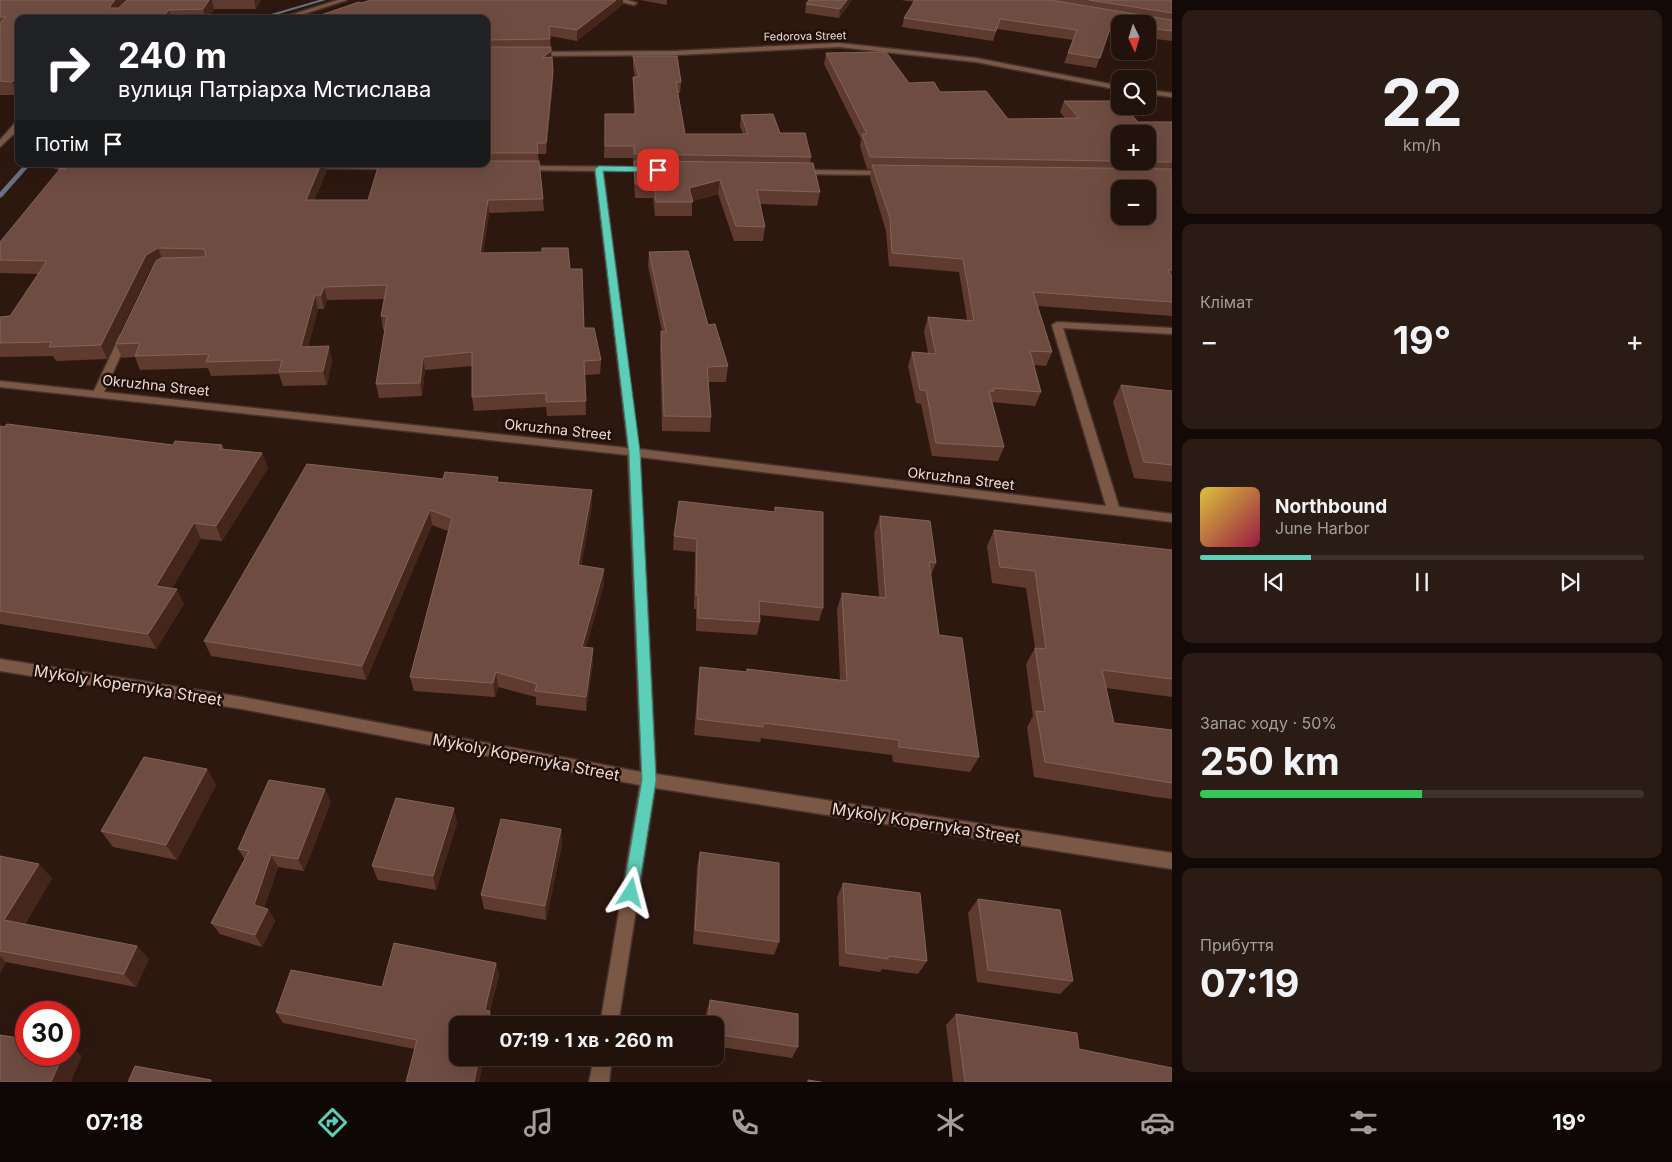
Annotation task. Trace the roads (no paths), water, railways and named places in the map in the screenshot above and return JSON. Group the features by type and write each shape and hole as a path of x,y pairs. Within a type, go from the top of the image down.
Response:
{"street":[{"path":"294,15 344,0"},
{"path":"616,0 634,3"},
{"name":"Fedorova Street","path":"524,54 676,53 839,45 976,60 1111,86"},
{"path":"1156,93 1172,95"},
{"path":"0,145 15,128"},
{"path":"62,167 96,168"},
{"path":"510,168 658,170"},
{"path":"599,169 634,452 649,780 610,1016"},
{"path":"786,172 895,174"},
{"path":"98,394 130,324"},
{"path":"1114,512 1057,325 1172,331"},
{"name":"Okruzhna Street","path":"0,384 634,452 1172,518"},
{"name":"Mykoly Kopernyka Street","path":"0,665 242,703 649,780 1172,861"},
{"path":"599,1082 602,1066"}],"waterway":[{"path":"270,15 324,0"},
{"path":"0,196 25,167"}]}
